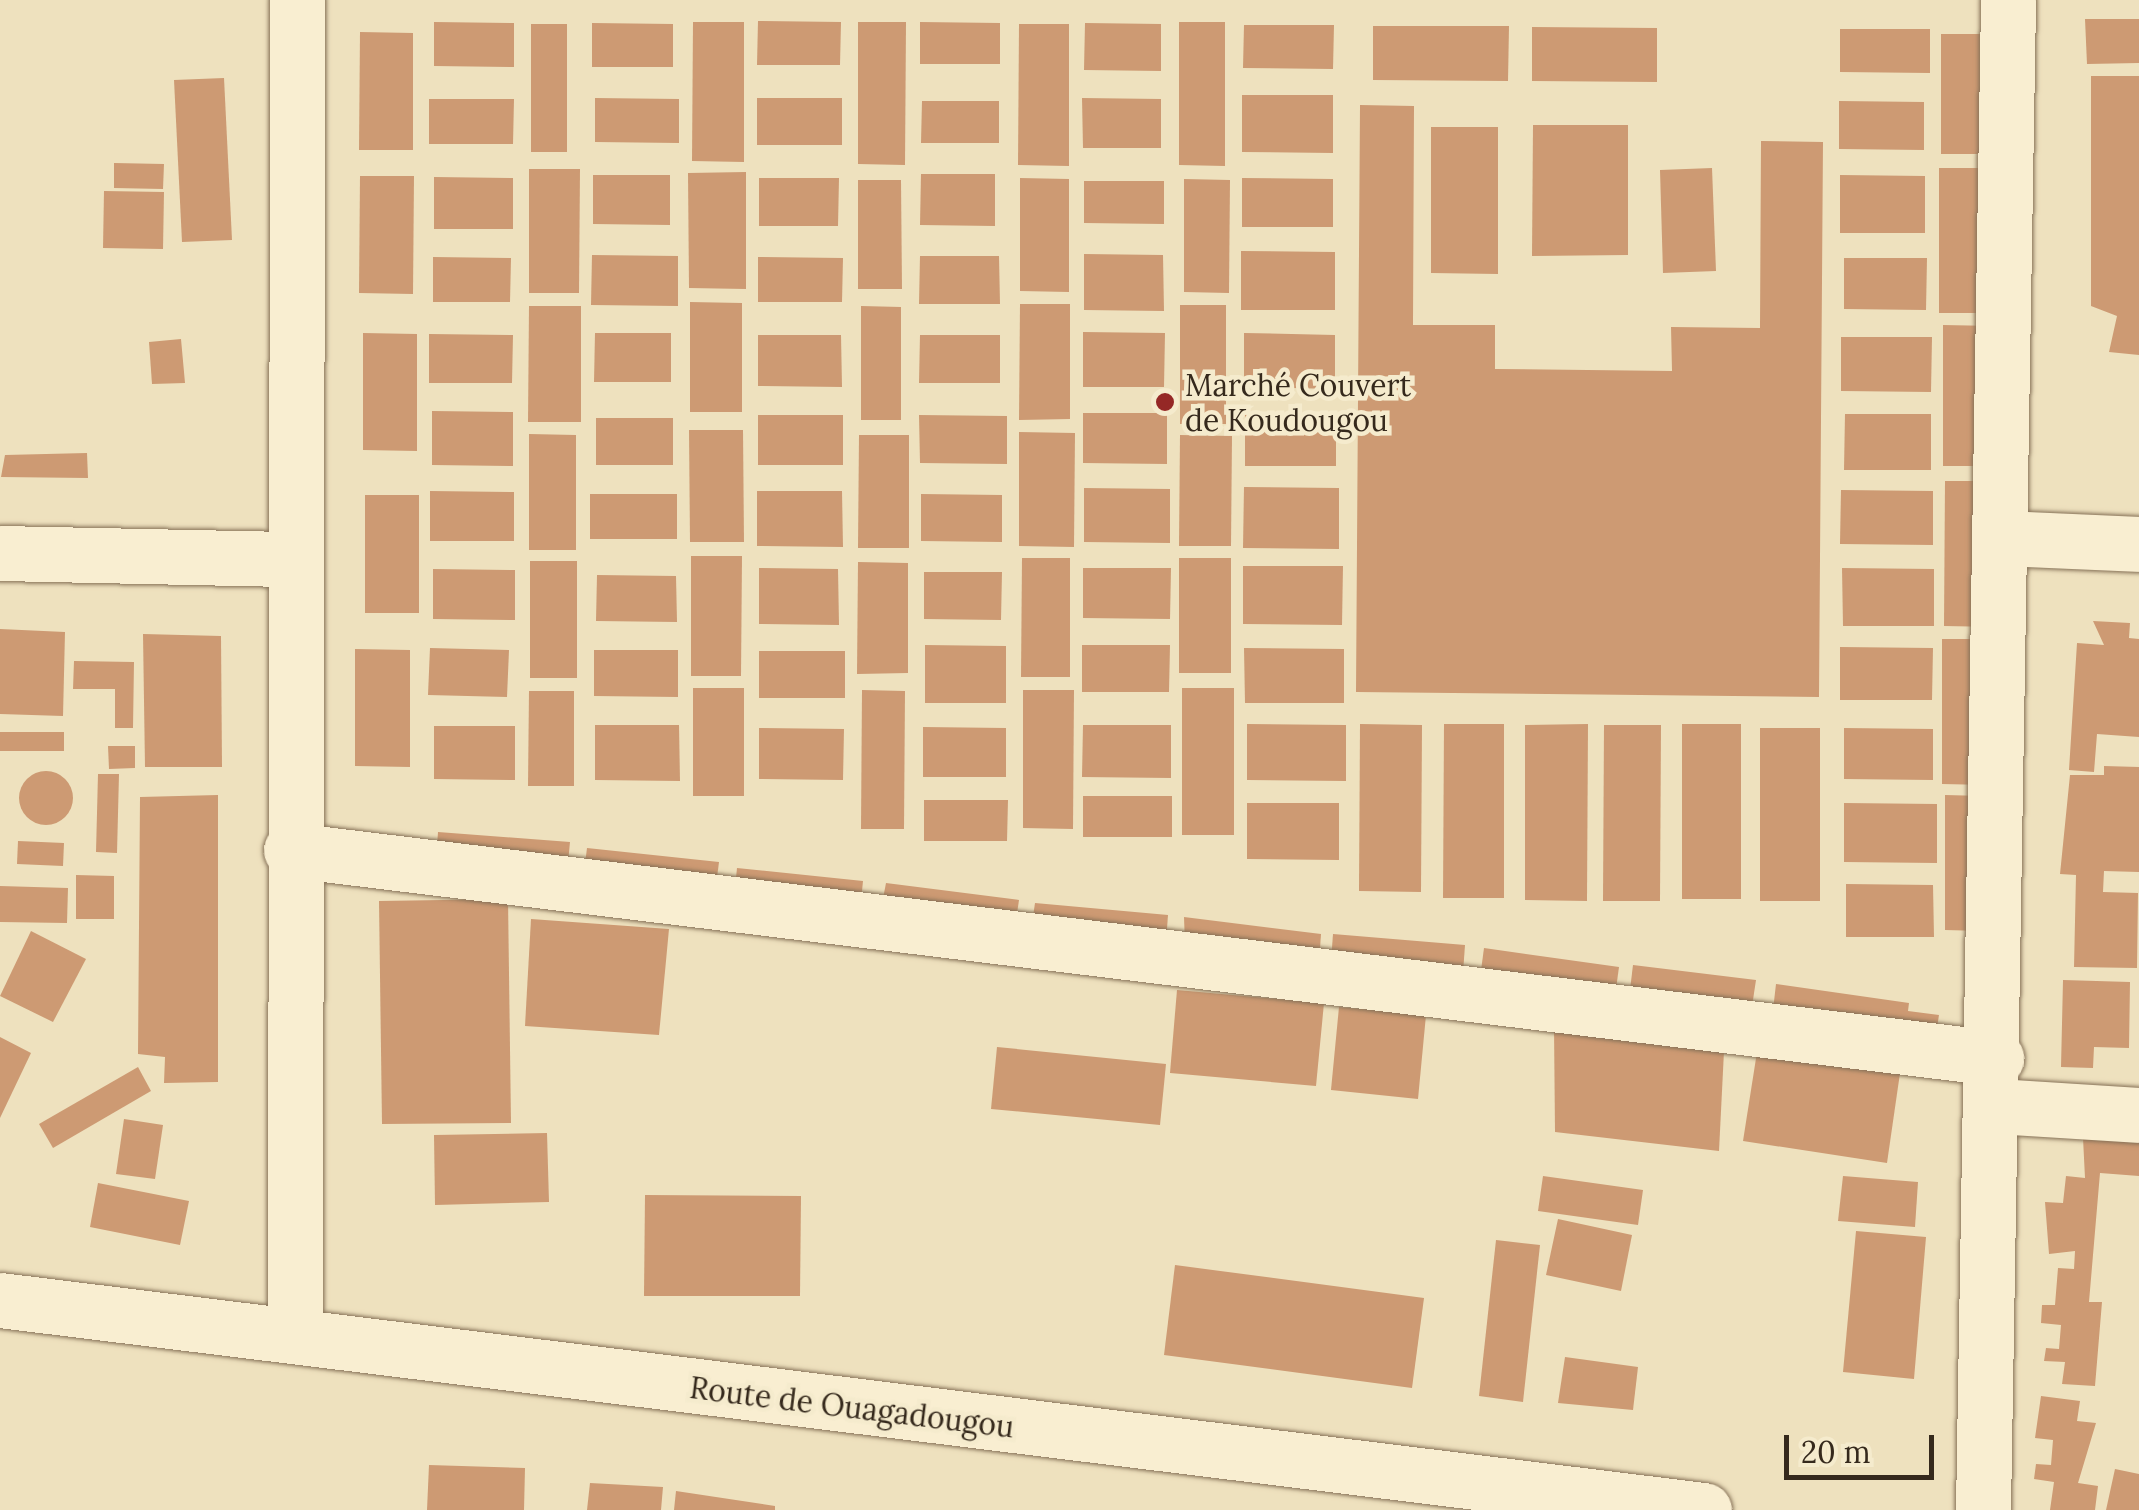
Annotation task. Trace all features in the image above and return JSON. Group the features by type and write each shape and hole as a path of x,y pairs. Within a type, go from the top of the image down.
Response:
{"street":[{"path":"296,1334 291,850 297,0"},
{"path":"1983,1510 1996,1082 2008,0"},
{"path":"2002,538 2139,544"},
{"path":"0,553 294,560"},
{"path":"291,850 1996,1082 2139,1114"},
{"name":"Route de Ouagadougou","path":"0,1300 1704,1510"}],"building":[{"path":"2085,19 2139,19 2139,63 2087,64"},
{"path":"758,21 841,22 840,65 757,65"},
{"path":"434,22 514,23 514,67 434,66"},
{"path":"693,22 744,22 744,162 692,161"},
{"path":"858,22 906,22 905,165 858,164"},
{"path":"920,22 1000,23 1000,64 920,64"},
{"path":"1179,22 1225,22 1225,166 1179,165"},
{"path":"592,23 673,24 673,67 592,67"},
{"path":"1085,23 1161,24 1161,71 1084,70"},
{"path":"531,24 567,24 567,152 531,152"},
{"path":"1019,24 1069,24 1069,166 1018,165"},
{"path":"1244,25 1334,25 1333,69 1243,68"},
{"path":"1373,26 1509,26 1508,81 1373,80"},
{"path":"1532,27 1657,28 1657,82 1532,81"},
{"path":"1840,29 1930,29 1930,73 1840,72"},
{"path":"360,32 413,33 413,150 359,150"},
{"path":"1941,34 1995,34 1995,154 1941,154"},
{"path":"2091,76 2139,76 2139,355 2109,352 2117,316 2091,306"},
{"path":"224,78 232,240 182,242 174,80"},
{"path":"1242,95 1333,95 1333,153 1242,152"},
{"path":"595,98 679,99 679,143 595,142"},
{"path":"757,98 842,98 842,145 757,145"},
{"path":"1082,98 1161,99 1161,148 1083,148"},
{"path":"429,99 514,99 513,144 429,144"},
{"path":"922,101 999,101 999,143 921,143"},
{"path":"1839,101 1924,102 1924,150 1839,149"},
{"path":"1360,105 1414,106 1413,325 1495,325 1495,369 1672,371 1671,327 1760,328 1761,141 1823,142 1819,697 1356,692"},
{"path":"1533,125 1628,125 1628,255 1532,256"},
{"path":"1431,127 1498,127 1498,274 1431,273"},
{"path":"114,163 164,164 163,189 114,188"},
{"path":"1712,168 1716,271 1663,273 1660,170"},
{"path":"1939,168 1995,168 1994,313 1939,313"},
{"path":"529,169 580,169 579,293 529,293"},
{"path":"746,172 746,289 689,288 688,173"},
{"path":"921,174 995,174 995,226 920,225"},
{"path":"593,175 670,175 670,225 593,224"},
{"path":"1840,175 1925,176 1925,233 1840,233"},
{"path":"360,176 414,176 413,294 359,293"},
{"path":"434,177 513,178 513,229 434,229"},
{"path":"759,178 839,178 838,226 759,226"},
{"path":"1020,178 1069,179 1069,292 1020,291"},
{"path":"1242,178 1333,179 1333,227 1242,227"},
{"path":"1184,179 1230,180 1229,293 1184,292"},
{"path":"858,180 901,180 902,289 858,289"},
{"path":"1084,181 1164,181 1164,224 1084,223"},
{"path":"104,191 164,192 163,249 103,248"},
{"path":"1241,251 1335,252 1335,310 1241,310"},
{"path":"1084,254 1163,255 1164,311 1084,310"},
{"path":"592,255 678,256 678,306 591,305"},
{"path":"920,256 999,256 1000,304 919,304"},
{"path":"433,257 511,258 510,302 433,302"},
{"path":"758,257 843,258 842,302 758,302"},
{"path":"1844,258 1927,258 1926,310 1844,309"},
{"path":"690,302 742,303 742,412 690,412"},
{"path":"1020,304 1070,304 1070,419 1019,420"},
{"path":"1180,305 1226,305 1226,424 1180,424"},
{"path":"529,306 581,306 581,422 528,422"},
{"path":"861,306 901,307 901,420 861,420"},
{"path":"1943,325 1995,326 1995,466 1943,466"},
{"path":"1083,332 1165,333 1164,387 1083,387"},
{"path":"363,333 417,334 417,451 363,450"},
{"path":"595,333 671,333 671,382 594,382"},
{"path":"1244,333 1335,335 1335,389 1244,387"},
{"path":"429,334 513,335 512,383 429,383"},
{"path":"758,335 841,335 842,387 758,386"},
{"path":"920,335 1000,335 1000,383 919,383"},
{"path":"1841,337 1932,337 1931,392 1841,391"},
{"path":"181,339 185,383 152,384 149,342"},
{"path":"432,411 513,412 513,466 432,465"},
{"path":"1083,413 1167,413 1167,464 1083,463"},
{"path":"1845,414 1931,414 1931,470 1844,470"},
{"path":"758,415 843,415 843,465 758,465"},
{"path":"919,415 1007,416 1007,464 920,463"},
{"path":"1245,415 1336,415 1336,466 1245,466"},
{"path":"596,418 673,418 673,465 596,465"},
{"path":"689,430 743,430 744,542 690,542"},
{"path":"1019,432 1075,433 1074,547 1019,546"},
{"path":"529,434 576,435 576,550 529,550"},
{"path":"859,435 909,435 909,548 858,548"},
{"path":"1180,435 1232,436 1231,546 1179,546"},
{"path":"87,453 88,478 1,477 5,455"},
{"path":"1945,481 1998,481 1997,627 1944,626"},
{"path":"1244,487 1339,488 1339,549 1243,548"},
{"path":"1084,488 1170,489 1170,543 1084,542"},
{"path":"1841,490 1933,491 1933,545 1840,544"},
{"path":"430,491 514,492 514,541 430,541"},
{"path":"757,491 842,491 843,547 757,546"},
{"path":"590,494 677,494 677,539 590,539"},
{"path":"921,494 1002,495 1002,542 921,541"},
{"path":"365,495 419,495 419,613 365,613"},
{"path":"691,556 742,556 741,676 691,676"},
{"path":"1022,558 1070,558 1070,677 1021,677"},
{"path":"1179,558 1231,558 1231,673 1179,673"},
{"path":"530,561 577,561 577,678 530,678"},
{"path":"858,562 908,563 908,673 857,674"},
{"path":"1243,566 1343,566 1342,625 1243,624"},
{"path":"759,568 838,569 839,625 759,624"},
{"path":"1083,568 1171,568 1170,619 1083,618"},
{"path":"1842,568 1934,569 1934,626 1843,626"},
{"path":"433,569 515,570 515,620 433,619"},
{"path":"924,572 1002,572 1001,620 924,619"},
{"path":"597,575 676,576 677,622 596,621"},
{"path":"2093,621 2130,623 2129,638 2139,639 2139,737 2097,734 2094,772 2069,770 2077,643 2104,645"},
{"path":"0,629 65,632 63,716 0,714"},
{"path":"143,634 221,636 222,767 145,767"},
{"path":"1942,639 1988,639 1988,785 1942,784"},
{"path":"925,645 1006,646 1006,703 925,703"},
{"path":"1082,645 1170,645 1169,692 1082,692"},
{"path":"1840,647 1933,648 1932,700 1840,700"},
{"path":"430,648 509,650 507,697 428,695"},
{"path":"1244,648 1344,649 1344,703 1245,703"},
{"path":"355,649 410,650 410,767 355,766"},
{"path":"594,650 678,650 678,697 594,696"},
{"path":"759,651 845,651 845,698 759,698"},
{"path":"74,661 134,662 133,728 115,728 115,689 73,689"},
{"path":"693,688 744,688 744,796 693,796"},
{"path":"1182,688 1234,688 1234,835 1182,835"},
{"path":"862,690 905,691 904,829 861,829"},
{"path":"1023,690 1074,690 1073,829 1023,828"},
{"path":"529,691 574,691 574,786 528,786"},
{"path":"1247,724 1346,725 1346,781 1247,780"},
{"path":"1360,724 1422,725 1421,892 1359,891"},
{"path":"1444,724 1504,724 1504,898 1443,898"},
{"path":"1588,724 1587,901 1525,900 1525,725"},
{"path":"1682,724 1741,724 1741,899 1682,899"},
{"path":"595,725 679,725 680,781 595,780"},
{"path":"1083,725 1171,725 1171,778 1082,777"},
{"path":"1604,725 1661,725 1660,901 1603,901"},
{"path":"434,726 515,726 515,780 434,779"},
{"path":"923,727 1006,728 1006,777 923,777"},
{"path":"759,728 844,729 843,780 759,779"},
{"path":"1760,728 1820,728 1820,901 1760,901"},
{"path":"1844,728 1933,729 1933,780 1844,779"},
{"path":"0,732 64,732 64,751 0,751"},
{"path":"108,746 135,746 135,768 109,769"},
{"path":"2104,766 2139,767 2139,872 2104,871 2103,892 2138,893 2137,968 2074,967 2076,875 2060,874 2070,775 2104,775"},
{"path":"46,771 65,779 73,798 65,817 46,825 27,817 19,798 27,779"},
{"path":"98,774 119,774 117,853 96,852"},
{"path":"218,795 218,1082 164,1083 165,1057 138,1054 140,797"},
{"path":"1945,795 1984,796 1983,931 1945,930"},
{"path":"1083,796 1172,796 1172,837 1083,837"},
{"path":"924,800 1008,800 1007,841 924,841"},
{"path":"1247,803 1339,803 1339,860 1247,859"},
{"path":"1844,803 1937,804 1937,863 1844,862"},
{"path":"438,832 570,842 567,873 436,861"},
{"path":"18,841 64,843 63,866 17,864"},
{"path":"587,848 719,862 715,893 583,879"},
{"path":"737,868 863,881 860,911 734,898"},
{"path":"76,875 114,876 114,919 76,919"},
{"path":"886,883 1019,900 1015,927 881,909"},
{"path":"1846,884 1933,885 1934,937 1846,937"},
{"path":"0,886 68,888 67,923 0,922"},
{"path":"508,899 511,1123 382,1124 379,901"},
{"path":"1035,903 1168,915 1166,942 1031,930"},
{"path":"1184,917 1321,934 1319,963 1185,945"},
{"path":"531,919 669,929 659,1035 525,1026"},
{"path":"31,931 86,959 53,1022 0,996"},
{"path":"1333,934 1465,945 1463,973 1331,961"},
{"path":"1484,948 1619,967 1615,996 1480,978"},
{"path":"1633,965 1756,980 1751,1013 1629,998"},
{"path":"2063,980 2130,982 2129,1048 2094,1047 2093,1068 2061,1067"},
{"path":"1776,984 1909,1003 1908,1011 1939,1015 1936,1034 1773,1010"},
{"path":"1177,990 1324,1003 1316,1086 1170,1073"},
{"path":"1339,1007 1426,1015 1418,1099 1331,1090"},
{"path":"1554,1027 1724,1051 1719,1151 1555,1132"},
{"path":"0,1037 31,1053 0,1118"},
{"path":"997,1047 1166,1064 1160,1125 991,1109"},
{"path":"1757,1052 1900,1073 1887,1163 1743,1141"},
{"path":"138,1067 151,1091 53,1148 39,1124"},
{"path":"124,1119 163,1125 155,1179 116,1174"},
{"path":"547,1133 549,1202 435,1205 434,1135"},
{"path":"2083,1138 2139,1143 2139,1176 2100,1173 2089,1302 2102,1302 2095,1386 2062,1384 2065,1362 2044,1361 2046,1348 2059,1349 2061,1325 2041,1323 2042,1305 2055,1305 2058,1268 2074,1269 2075,1251 2049,1254 2045,1202 2063,1203 2066,1176 2085,1178"},
{"path":"1543,1176 1643,1190 1638,1225 1538,1211"},
{"path":"1843,1176 1918,1182 1915,1227 1838,1221"},
{"path":"98,1183 189,1201 180,1245 90,1227"},
{"path":"645,1195 801,1196 800,1296 644,1296"},
{"path":"1558,1219 1632,1235 1621,1291 1546,1275"},
{"path":"1856,1231 1926,1237 1914,1379 1843,1372"},
{"path":"1496,1240 1540,1245 1523,1402 1479,1396"},
{"path":"1175,1265 1424,1298 1412,1388 1164,1355"},
{"path":"1565,1357 1638,1367 1633,1410 1558,1403"},
{"path":"2041,1396 2080,1401 2077,1421 2096,1423 2078,1483 2098,1486 2095,1510 2050,1510 2054,1482 2034,1479 2036,1464 2051,1465 2053,1440 2035,1438"},
{"path":"429,1465 525,1468 524,1510 427,1510"},
{"path":"2115,1469 2139,1474 2139,1510 2106,1510"},
{"path":"590,1483 663,1487 661,1510 587,1510"},
{"path":"676,1491 775,1506 775,1510 674,1510"}],"place":[{"name":"Marché Couvert de Koudougou","path":"1165,402"}]}
